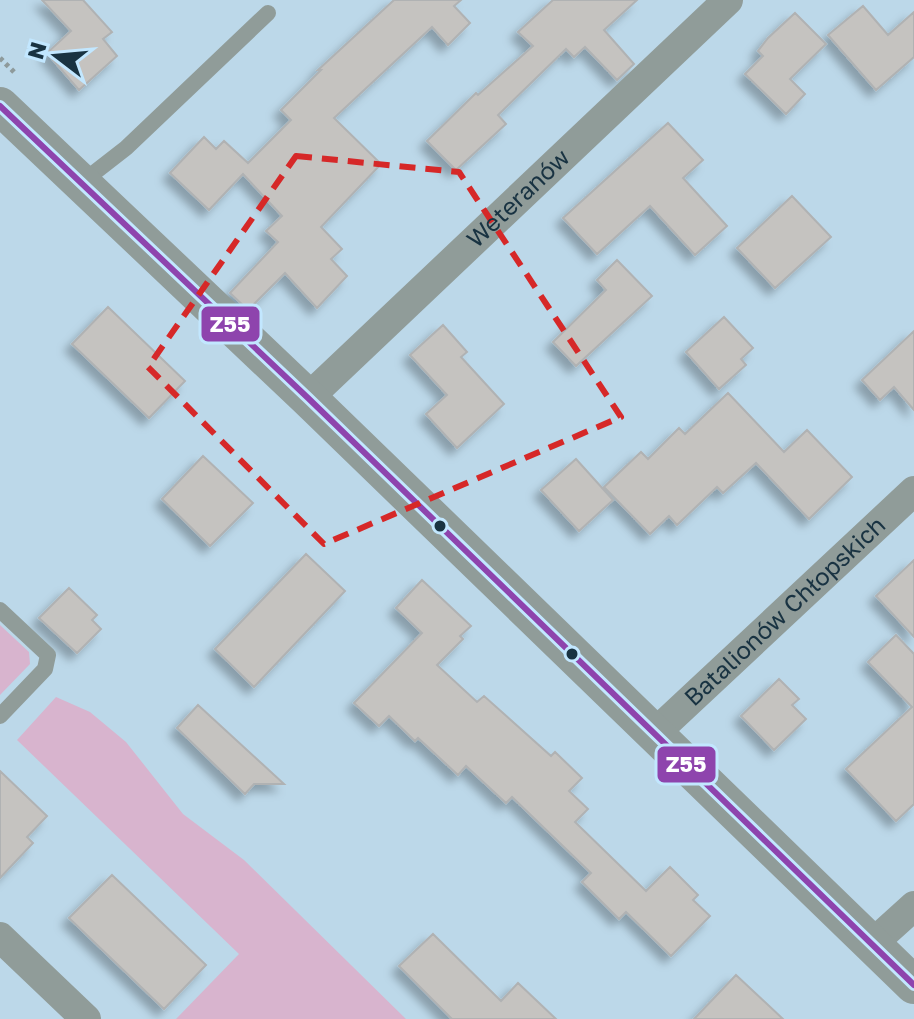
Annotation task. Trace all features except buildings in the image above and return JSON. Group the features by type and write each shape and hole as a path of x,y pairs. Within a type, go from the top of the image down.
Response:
{"street":[{"name":"Weteranów","path":"308,398 728,0"},
{"path":"0,106 308,398 914,985"},
{"name":"Batalionów Chłopskich","path":"655,733 914,491"},
{"path":"872,944 914,906"},
{"path":"0,937 86,1019"}],"lane":[{"path":"81,183 126,148 268,13"},
{"path":"0,610 48,655 45,669 0,716"}],"highlighted area":[{"path":"296,156 459,172 621,417 324,544 148,367"}],"shaded area":[{"path":"0,625 29,652 30,664 0,695"},
{"path":"56,697 90,712 126,742 183,814 244,860 406,1019 176,1019 239,954 17,740"}],"transit line":[{"name":"Z55","path":"0,106 308,398 914,985"}]}
